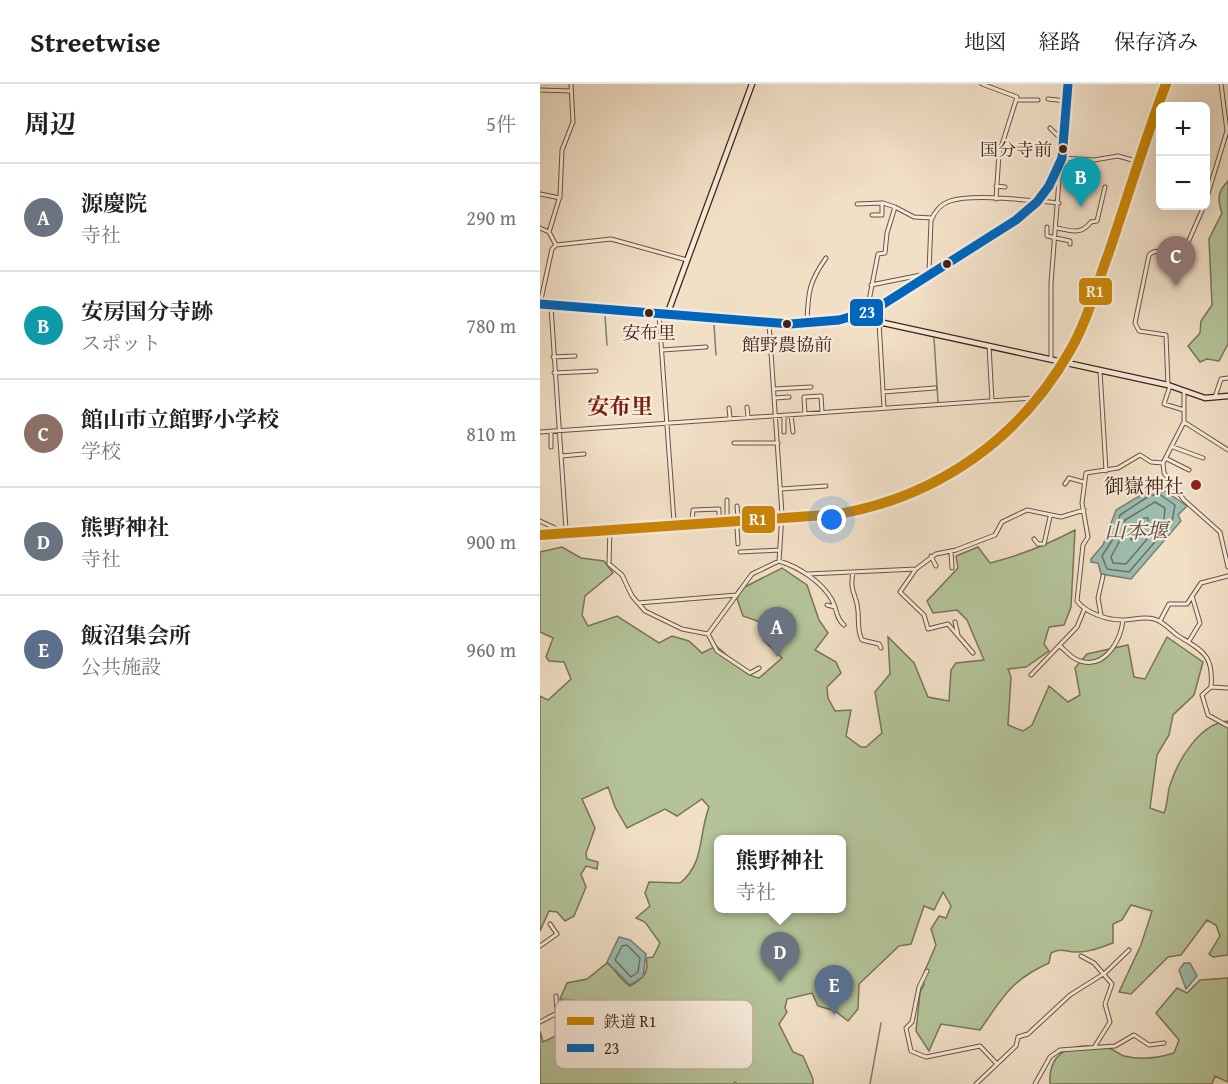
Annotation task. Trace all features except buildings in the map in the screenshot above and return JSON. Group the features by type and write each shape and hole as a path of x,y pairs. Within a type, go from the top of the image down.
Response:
{"highway":[{"path":"540,304 807,324 839,320 867,312 1016,220 1037,202 1061,162 1065,139 1068,84"}],"street":[{"path":"549,232 560,198 562,150 573,123 570,84"},
{"path":"674,522 662,351 663,315 687,260 752,84"},
{"path":"982,84 1017,97 999,154 996,199"},
{"path":"1210,187 1227,131 1221,84"},
{"path":"540,90 571,91"},
{"path":"1048,99 1067,101"},
{"path":"1016,100 1038,100"},
{"path":"1050,128 1059,138 1065,139"},
{"path":"1051,359 1050,312 1061,162 1094,160 1112,156 1136,161"},
{"path":"996,186 1005,187"},
{"path":"1057,228 1079,232 1086,230 1091,222 1097,221 1106,187"},
{"path":"540,194 560,198"},
{"path":"871,285 930,275 932,218 936,210 951,200 996,199 1059,203"},
{"path":"857,204 882,203 914,217 932,218"},
{"path":"872,215 882,215 882,203"},
{"path":"895,207 887,233 885,253 878,254 867,312 879,322 989,344 1169,385 1184,392 1215,398 1228,396"},
{"path":"1185,410 1164,404 1169,385 1166,334 1139,331 1136,328 1149,255 1152,252 1186,246 1201,210"},
{"path":"1047,227 1047,236 1070,241 1070,244"},
{"path":"540,228 549,232 556,245"},
{"path":"540,304 552,249 556,245 611,239 687,260"},
{"path":"807,324 808,295 814,273 826,258"},
{"path":"551,305 566,529"},
{"path":"879,322 884,408"},
{"path":"770,323 782,514 779,561"},
{"path":"989,344 992,401"},
{"path":"662,351 706,347"},
{"path":"554,357 575,357"},
{"path":"1100,370 1106,471"},
{"path":"554,373 596,371"},
{"path":"1215,398 1221,379 1228,378"},
{"path":"774,389 811,387"},
{"path":"883,392 935,388"},
{"path":"1184,392 1184,422 1163,463 1151,462 1140,455 1106,471 1088,471 1083,482 1088,537 1083,544 1077,597 1084,610 1123,620 1141,618 1160,621 1193,642 1210,662 1211,687 1203,695 1206,711 1228,726"},
{"path":"805,414 804,397 821,396 822,412"},
{"path":"775,398 789,397"},
{"path":"540,432 1033,398"},
{"path":"747,407 748,418"},
{"path":"729,408 730,419"},
{"path":"784,415 784,432"},
{"path":"791,415 793,432"},
{"path":"1184,422 1228,450"},
{"path":"551,432 551,447"},
{"path":"734,443 778,443"},
{"path":"1173,447 1203,458"},
{"path":"561,456 584,454"},
{"path":"1167,459 1189,470"},
{"path":"1163,463 1164,473 1176,491 1221,532 1228,567"},
{"path":"1065,484 1069,478 1083,482"},
{"path":"781,489 826,486"},
{"path":"727,500 728,518"},
{"path":"737,506 738,517"},
{"path":"692,520 693,510 719,509 719,519"},
{"path":"973,653 948,624 928,629 924,615 900,592 916,569 931,556 951,552 995,535 1002,522 1027,510 1038,511 1050,517 1077,514 1084,510"},
{"path":"540,521 555,530 782,514"},
{"path":"1034,539 1038,544 1044,544 1050,517"},
{"path":"610,527 609,564 622,575 645,611 682,629 708,634 719,652 750,673 759,668"},
{"path":"737,527 738,544"},
{"path":"740,552 780,550"},
{"path":"951,552 952,568"},
{"path":"931,556 936,566"},
{"path":"708,634 752,574 779,561 808,574 827,592 838,619 844,626"},
{"path":"808,574 916,569"},
{"path":"853,572 851,589 859,612 860,636 862,640 879,645 881,648"},
{"path":"1101,615 1098,598 1103,576"},
{"path":"1160,621 1169,604 1185,605 1201,583 1228,576"},
{"path":"638,603 738,595"},
{"path":"1189,641 1200,623 1192,596"},
{"path":"827,605 835,607"},
{"path":"1031,675 1077,627 1084,610"},
{"path":"1060,646 1074,659 1083,662 1096,660 1113,649 1123,620"},
{"path":"955,622 960,640"},
{"path":"1211,687 1228,688"},
{"path":"540,946 557,934 550,924"},
{"path":"976,1084 1016,1046 1018,1037 1028,1034 1070,995 1105,973 1129,950"},
{"path":"1081,956 1105,973 1112,984 1106,1004 1110,1022 1095,1046"},
{"path":"927,971 919,987 912,1022 906,1028 911,1051 926,1057 980,1046 997,1064"},
{"path":"556,996 556,1000"},
{"path":"540,1022 555,1014"},
{"path":"1035,1084 1056,1052 1065,1048 1117,1046 1134,1035 1149,1045 1164,1043"}],"shaded area":[{"path":"1228,181 1228,344 1219,361 1207,359 1200,362 1188,346 1200,333 1201,321 1212,305 1209,239 1222,213 1219,196"},
{"path":"1075,530 1071,607 1064,625 1049,627 1044,644 1049,651 1026,667 1008,669 1011,677 1008,725 1023,731 1032,725 1049,686 1068,702 1080,695 1075,668 1087,654 1128,645 1134,677 1145,679 1167,637 1203,662 1194,695 1173,715 1169,735 1157,755 1150,808 1164,813 1170,785 1184,754 1208,728 1228,721 1228,955 1213,957 1209,954 1220,936 1216,925 1207,920 1181,955 1168,957 1131,994 1119,992 1141,945 1152,911 1131,905 1122,920 1113,924 1113,943 1085,952 1060,950 1051,953 1049,963 1025,976 1009,990 980,1030 941,1024 929,1051 916,1031 920,992 924,985 923,975 936,945 931,929 939,916 946,918 951,906 943,892 934,910 924,906 911,944 899,946 859,984 858,1009 848,1021 835,1011 818,1006 812,993 787,999 785,1008 787,1012 779,1024 793,1052 803,1056 813,1084 737,1084 735,1082 733,1084 540,1084 540,1031 543,1042 555,1036 555,1069 753,1069 753,1000 560,999 567,983 587,979 607,963 630,986 644,975 647,968 646,958 653,957 660,943 645,922 636,918 650,906 645,893 649,882 680,883 688,875 697,858 709,807 702,799 677,816 665,809 627,828 615,807 608,787 582,799 595,828 586,853 587,859 598,862 597,869 586,866 581,874 586,887 574,916 565,921 557,912 549,911 540,931 540,696 548,700 571,679 564,662 549,661 546,657 553,638 540,632 540,552 562,547 581,558 604,561 613,573 585,596 582,615 588,626 617,616 659,643 672,636 689,641 702,653 716,646 747,673 759,678 782,658 763,640 763,623 743,616 736,596 737,591 782,568 807,585 819,620 828,633 815,650 836,662 841,673 827,687 828,698 835,711 851,710 846,736 861,747 866,747 882,733 875,692 890,674 888,637 914,663 928,697 949,701 951,670 956,663 984,660 967,620 957,610 933,613 927,601 958,568 956,556 978,547 990,563 1034,549"},
{"path":"1228,978 1228,1082 1215,1076 1212,1084 1050,1084 1054,1062 1066,1050 1075,1047 1108,1048 1124,1056 1136,1058 1174,1053 1179,1040 1156,1013 1177,988 1187,993 1200,980"}],"water":[{"name":"山本堰","path":"1161,488 1187,506 1178,515 1181,521 1131,579 1101,574 1098,563 1091,562 1091,559 1103,545 1116,510 1151,489"},
{"path":"619,937 630,940 646,954 643,977 630,985 607,962"},
{"path":"1184,963 1190,963 1197,976 1186,989 1179,970"}],"waterway":[{"path":"605,315 607,345"},
{"path":"714,324 716,355"},
{"path":"934,338 938,402"},
{"path":"870,1084 881,1023"}],"rail line":[{"name":"R1","path":"540,535 839,514 876,505 910,493 974,458 1002,436 1028,410 1051,381 1077,338 1092,301 1166,84"}],"transit line":[{"name":"23","path":"540,304 790,324 839,320 874,310 1016,220 1037,202 1049,186 1062,158 1068,84"}],"place":[{"name":"国分寺前","path":"1063,149"},
{"name":"安房国分寺跡","path":"1081,207"},
{"name":"館山市立館野小学校","path":"1176,286"},
{"name":"安布里","path":"649,313"},
{"name":"館野農協前","path":"787,324"},
{"name":"御嶽神社","path":"1196,485"},
{"name":"源慶院","path":"777,657"},
{"name":"熊野神社","path":"780,982"},
{"name":"飯沼集会所","path":"834,1015"}],"district":[{"name":"安布里","path":"620,406"}]}
